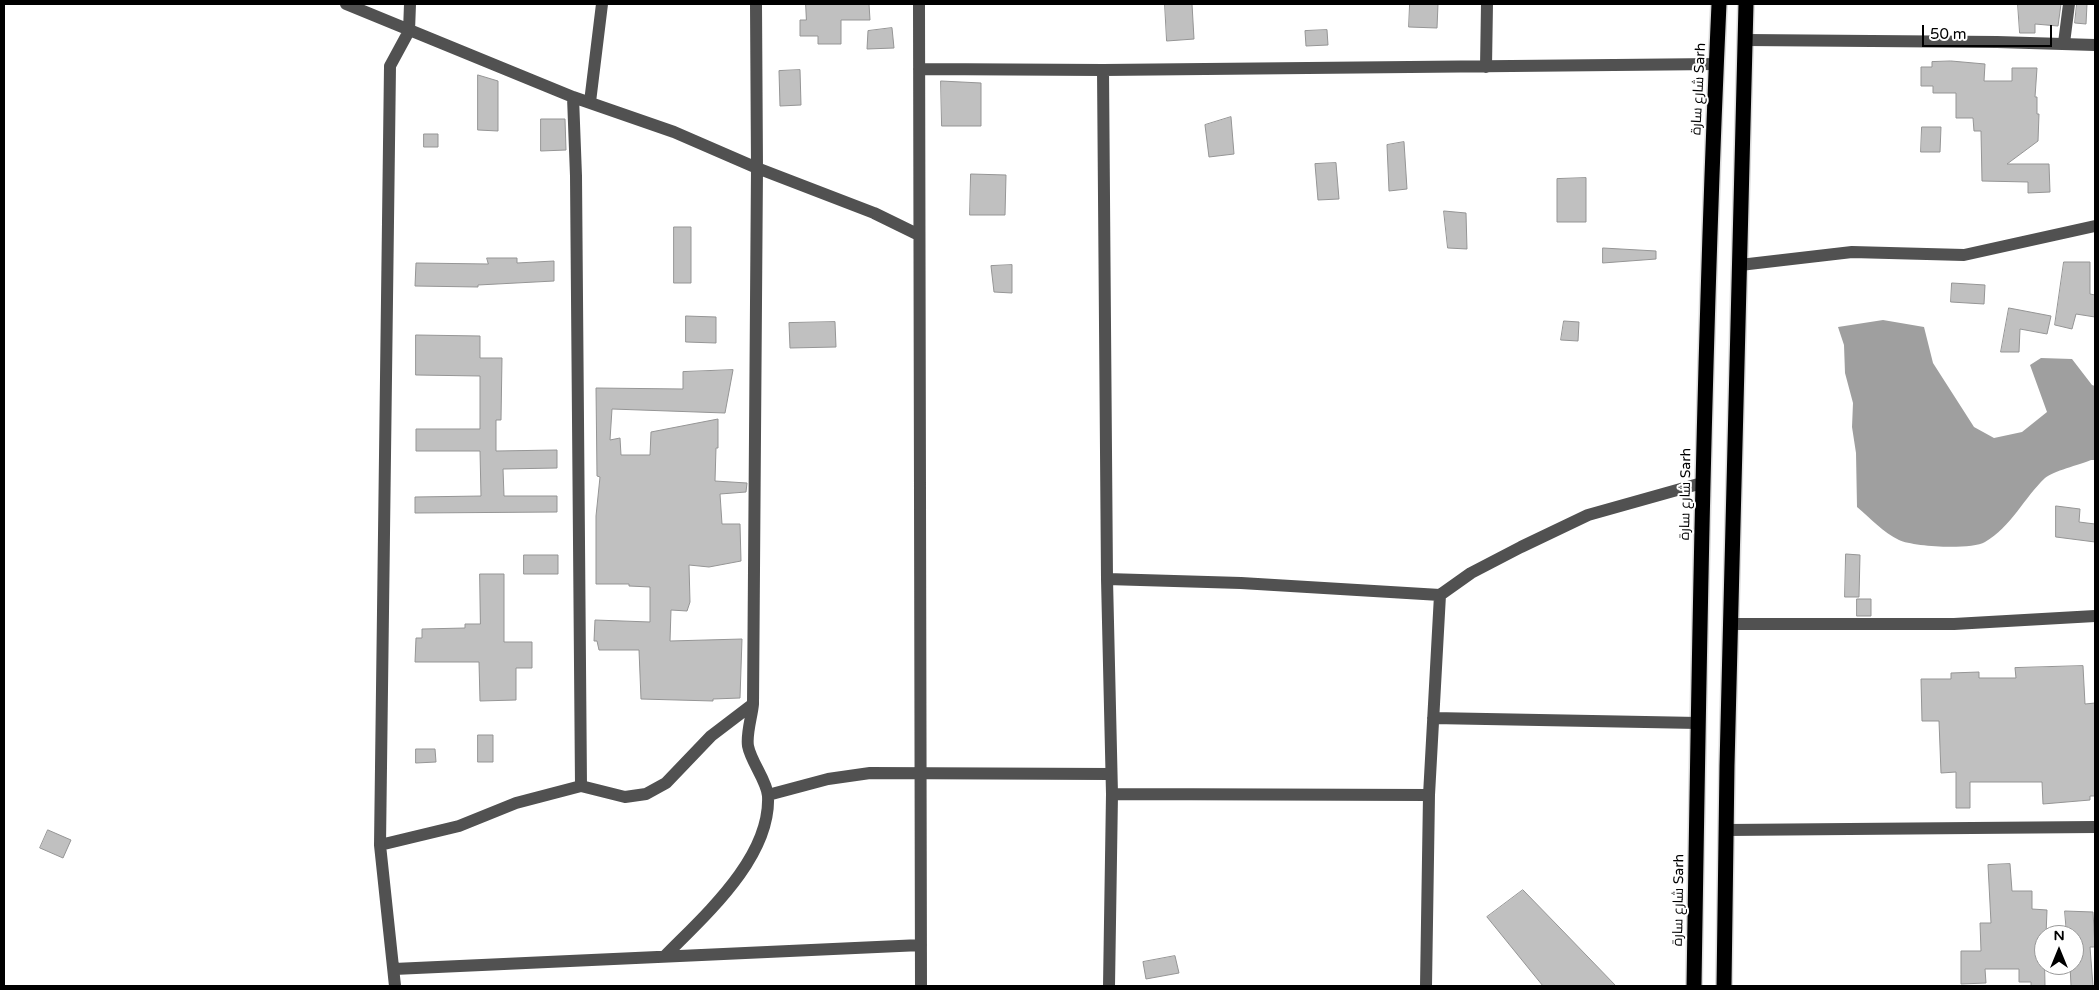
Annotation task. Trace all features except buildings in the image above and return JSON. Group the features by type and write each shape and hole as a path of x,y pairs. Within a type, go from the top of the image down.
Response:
{"highway":[{"name":"شارع سارة Sarh","path":"1694,986 1702,483 1719,4"},
{"path":"1724,986 1730,624 1746,4"}],"street":[{"path":"346,4 574,97 674,132 757,168 874,213 919,235"},
{"path":"395,986 380,845 390,66 409,31 410,4"},
{"path":"590,102 602,4"},
{"path":"664,956 709,911 754,852 765,822 768,795 748,745 753,704 757,168 756,4"},
{"path":"919,4 921,986"},
{"path":"1486,67 1487,4"},
{"path":"2064,43 2069,4"},
{"path":"1746,40 2064,43 2095,45"},
{"path":"919,69 1103,70 1716,64"},
{"path":"1103,70 1107,579 1112,794 1110,986"},
{"path":"574,97 581,786"},
{"path":"1740,265 1852,252 1964,255 2095,226"},
{"path":"1107,579 1240,583 1440,595 1470,573 1521,546 1588,515 1702,483"},
{"path":"1426,986 1429,795 1440,595"},
{"path":"1730,624 1954,624 2095,616"},
{"path":"380,845 460,826 516,803 581,786 625,797 646,794 666,783 711,736 753,704"},
{"path":"1434,718 1698,723"},
{"path":"768,795 828,778 870,773 1111,774"},
{"path":"1112,794 1265,796 1429,795"},
{"path":"1726,830 2095,827"},
{"path":"394,969 921,945"}],"shaded area":[{"path":"1883,320 1924,327 1933,363 1974,427 1994,438 2022,432 2047,412 2030,365 2041,358 2072,359 2092,385 2095,386 2095,460 2049,475 2037,486 2010,520 1985,542 1956,547 1929,546 1899,540 1888,533 1857,507 1856,453 1852,427 1853,403 1845,373 1844,345 1838,327"}]}
